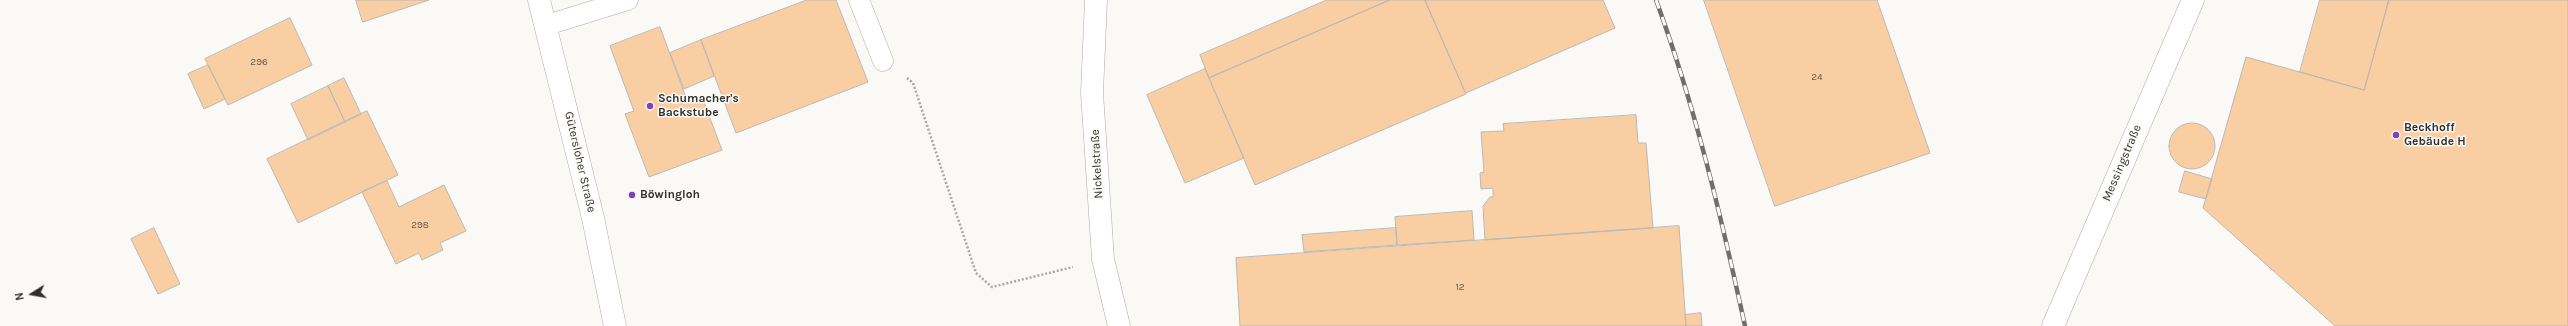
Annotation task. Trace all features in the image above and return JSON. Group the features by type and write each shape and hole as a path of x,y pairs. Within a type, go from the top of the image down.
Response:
{"street":[{"name":"Gütersloher Straße","path":"539,0 547,25 593,218 615,326"},
{"name":"Nickelstraße","path":"1096,0 1092,93 1103,259 1119,326"},
{"name":"Messingstraße","path":"2053,326 2193,0"}],"lane":[{"path":"547,25 628,0"},
{"path":"859,0 883,62"}],"path":[{"path":"883,62 914,83 976,273 992,287 1103,259"}],"building":[{"path":"356,0 429,0 363,22"},
{"path":"807,0 836,0 868,82 736,133 701,40"},
{"path":"1327,0 1390,0 1209,78 1200,55"},
{"path":"1390,0 1425,0 1466,94 1255,185 1209,78"},
{"path":"1425,0 1603,0 1615,28 1466,93"},
{"path":"1704,0 1877,0 1930,153 1775,206"},
{"path":"2320,0 2389,0 2364,90 2300,72"},
{"name":"Beckhoff Gebäude H","path":"2389,0 2568,0 2568,326 2335,326 2203,208 2246,57 2364,90"},
{"path":"290,18 312,65 228,105 205,59"},
{"path":"660,27 688,103 702,97 722,150 649,177 625,114 634,111 610,46"},
{"path":"701,40 714,76 684,89 670,53"},
{"path":"208,65 225,99 204,109 188,74"},
{"path":"1205,69 1244,158 1185,183 1147,95"},
{"path":"344,78 361,114 345,122 328,86"},
{"path":"328,86 345,122 308,140 291,104"},
{"path":"367,111 398,175 298,223 267,159"},
{"path":"1636,115 1638,143 1646,143 1653,228 1485,240 1483,206 1490,197 1493,197 1493,188 1481,189 1480,173 1484,172 1481,132 1504,131 1503,124"},
{"path":"2197,123 2201,124 2211,133 2214,137 2214,155 2205,165 2197,169 2187,169 2179,165 2170,155 2169,141 2173,133 2183,124"},
{"path":"2185,171 2212,179 2206,199 2179,192"},
{"path":"387,181 399,207 444,185 466,231 440,243 443,250 422,260 419,253 396,264 362,192"},
{"path":"1472,211 1474,240 1397,245 1395,217"},
{"path":"1679,226 1686,326 1240,326 1236,258"},
{"path":"154,228 180,284 158,294 131,239"},
{"path":"1396,228 1397,245 1304,252 1302,235"},
{"path":"1701,313 1702,326 1686,326 1685,315"}],"railway":[{"path":"1656,0 1695,121 1745,326"}],"place":[{"name":"Schumacher's Backstube","path":"650,106"},
{"name":"Beckhoff Gebäude H","path":"2396,135"},
{"name":"Böwingloh","path":"632,195"}]}
